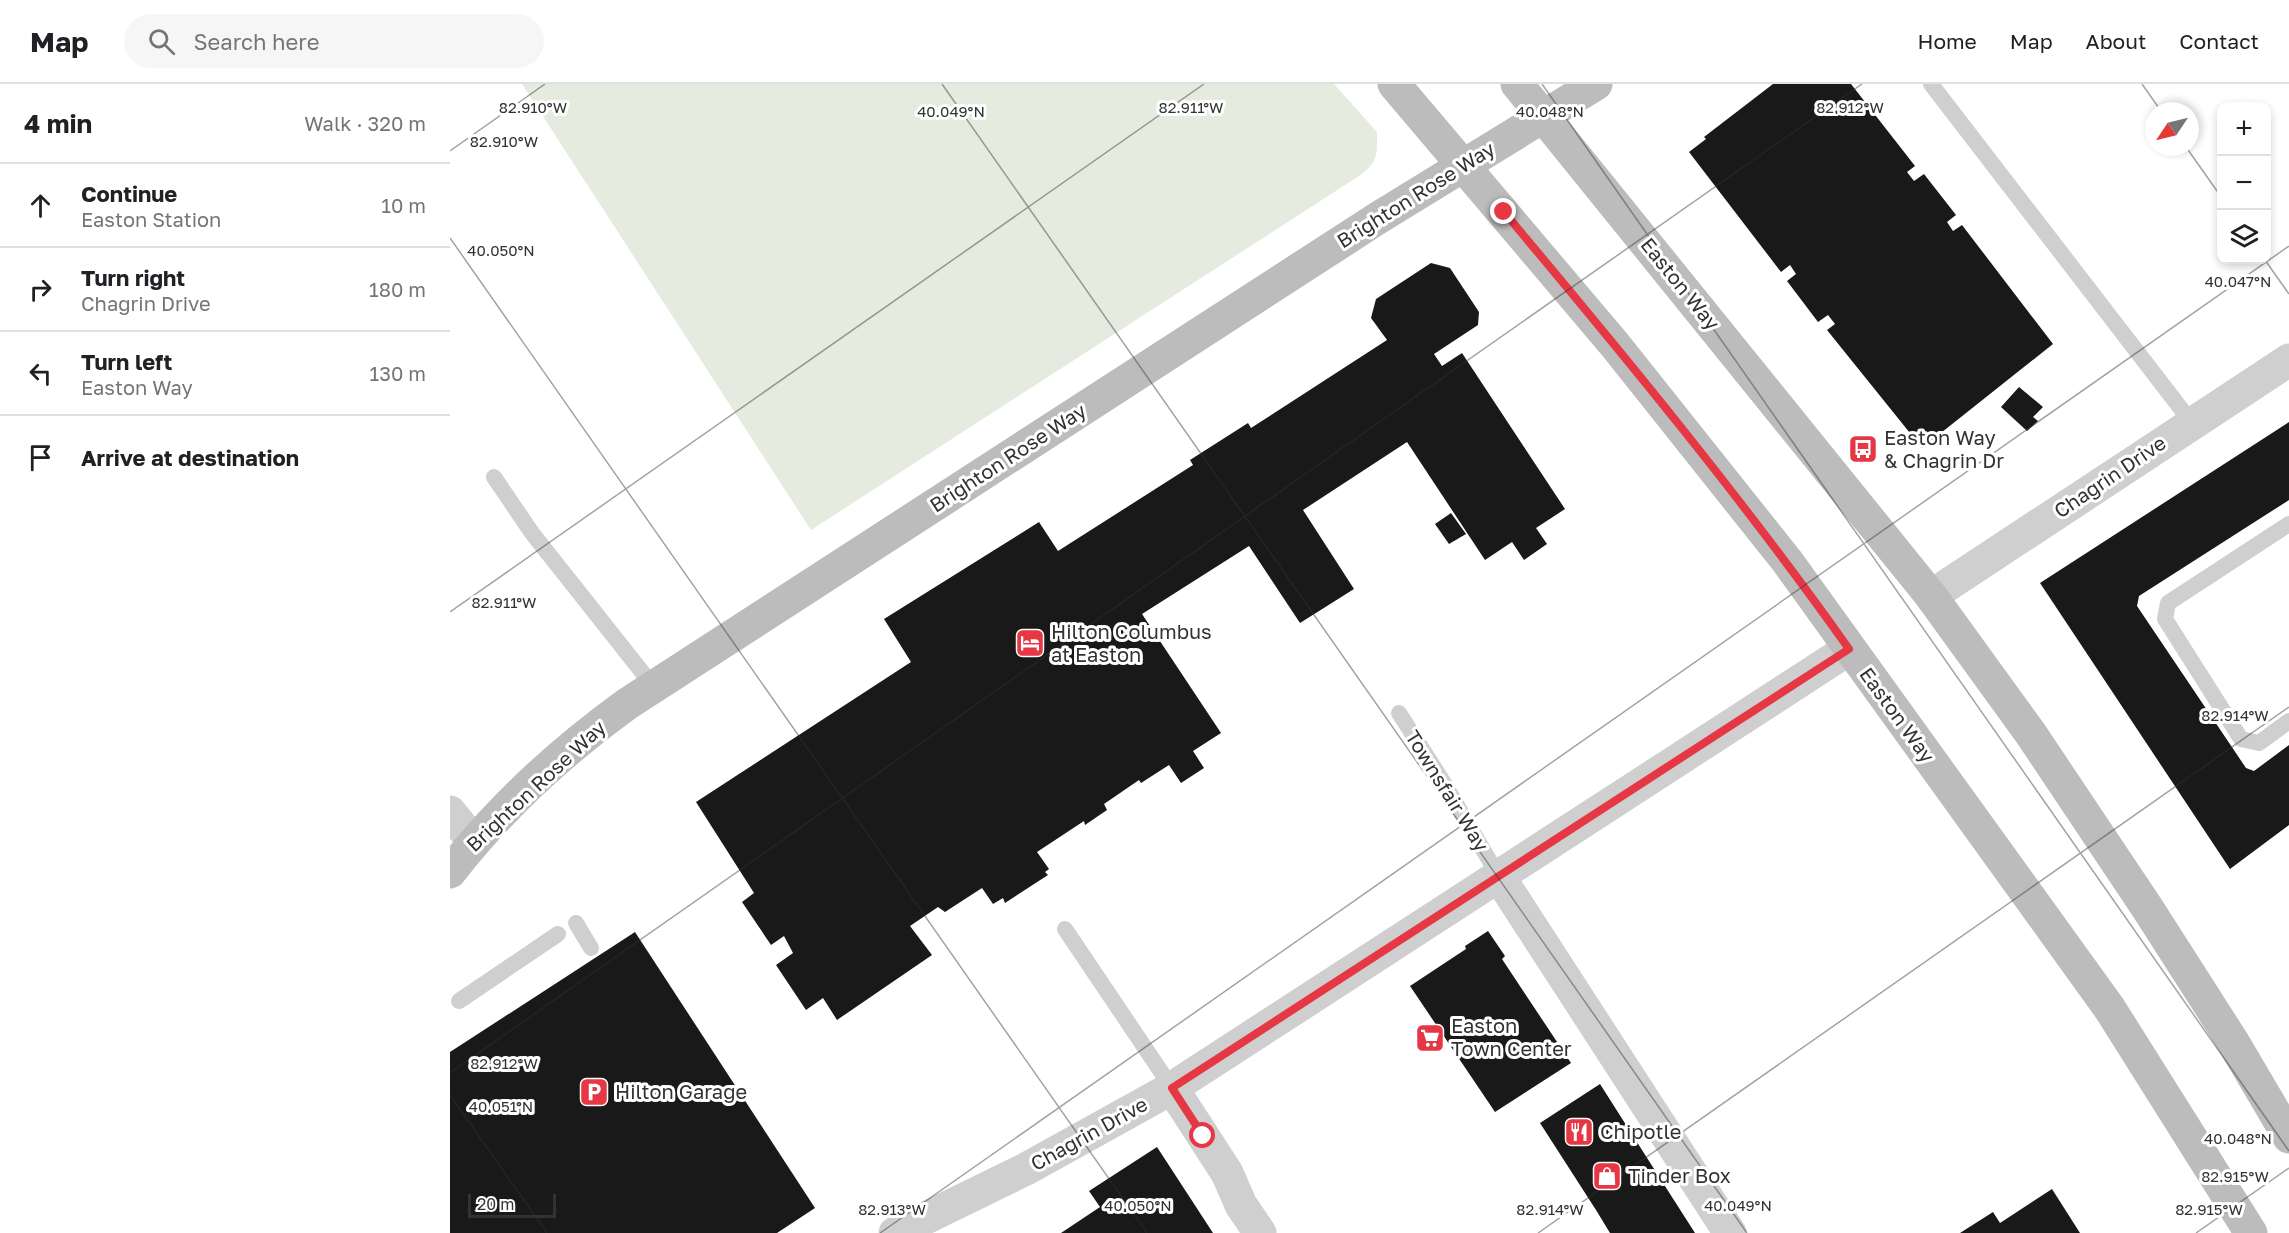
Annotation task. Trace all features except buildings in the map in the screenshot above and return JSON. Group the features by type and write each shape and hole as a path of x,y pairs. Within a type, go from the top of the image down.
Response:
{"main road":[{"name":"Easton Way","path":"1394,84 1629,363 1786,561 2110,1009 2251,1233"},
{"name":"Easton Way","path":"1517,84 1931,596 2031,734 2148,909 2233,1042 2289,1137"},
{"name":"Brighton Rose Way","path":"450,872 474,842 599,724 1463,164 1545,117 1596,84"}],"street":[{"name":"Chagrin Drive","path":"1931,596 2289,360"},
{"name":"Chagrin Drive","path":"895,1233 1026,1169 1172,1088 1849,649"},
{"path":"450,812 474,842"},
{"name":"Townsfair Way","path":"1498,875 1730,1233"},
{"path":"1172,1088 1227,1173 1241,1205 1260,1233"}],"lane":[{"path":"1931,84 2192,423"},
{"path":"494,477 532,533 654,687"},
{"path":"2289,524 2168,603 2164,619 2241,739 2259,743 2289,721"},
{"name":"Townsfair Way","path":"1399,713 1498,875"},
{"path":"576,923 591,948"},
{"path":"1065,929 1172,1088"},
{"path":"459,1000 558,934"}],"shaded area":[{"path":"522,84 1334,84 1377,132 1377,152 1370,166 1359,176 811,530"}],"place":[{"name":"Easton Way & Chagrin Dr","path":"1863,449"},
{"name":"Hilton Columbus at Easton","path":"1030,643"},
{"name":"Easton Town Center","path":"1430,1038"},
{"name":"Hilton Garage","path":"594,1092"},
{"name":"Chipotle","path":"1579,1132"},
{"name":"Tinder Box","path":"1607,1176"}],"route":[{"path":"1203,1136 1172,1088 1849,649 1786,561 1615,345 1504,212"}]}
